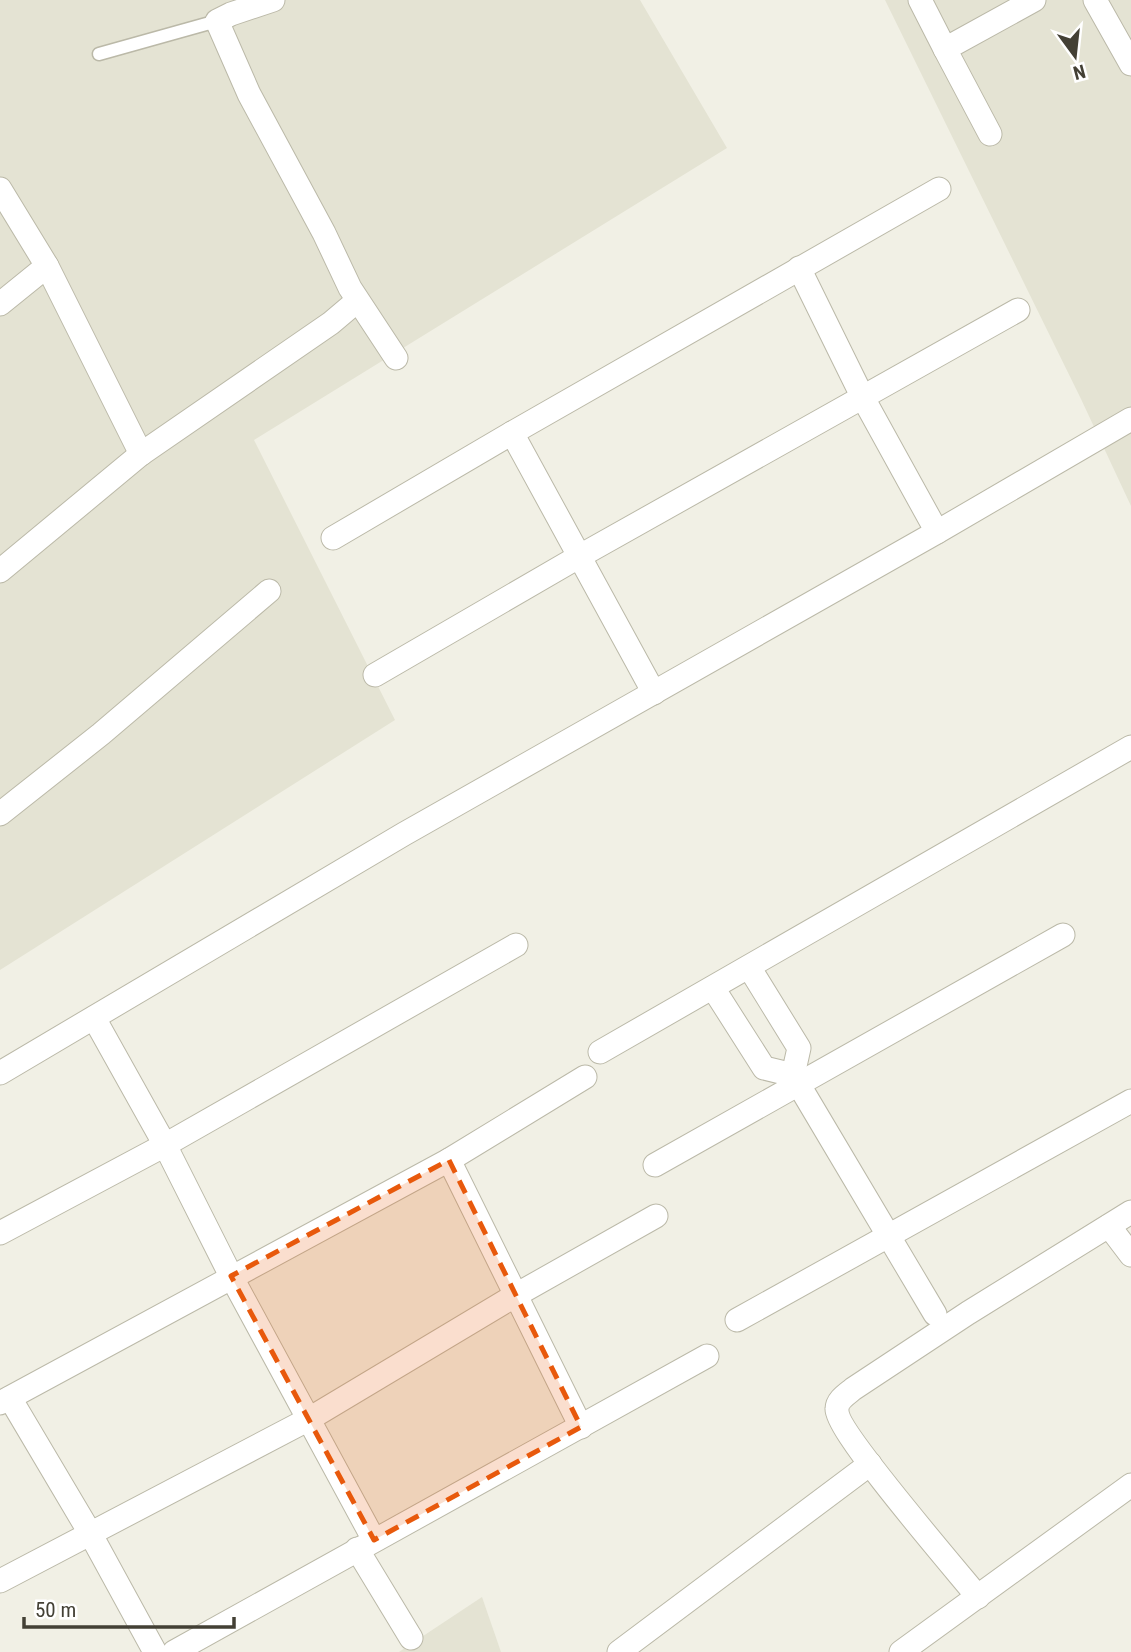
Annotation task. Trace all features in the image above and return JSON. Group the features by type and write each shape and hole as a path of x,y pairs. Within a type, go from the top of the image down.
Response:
{"street":[{"path":"273,0 218,21 249,94 324,233 357,301 396,358"},
{"path":"920,0 990,134"},
{"path":"945,48 1034,0"},
{"path":"1101,1 1131,64"},
{"path":"0,189 47,267 141,454"},
{"path":"333,538 939,190"},
{"path":"0,304 47,267"},
{"path":"799,268 863,396 937,532"},
{"path":"0,570 141,454 331,323 357,301"},
{"path":"375,675 580,556 1018,310"},
{"path":"0,1073 404,834 1131,419"},
{"path":"512,433 654,693"},
{"path":"0,814 101,734 269,591"},
{"path":"600,1052 1131,747"},
{"path":"655,1165 795,1079 1063,935"},
{"path":"0,1233 165,1145 516,945"},
{"path":"749,967 799,1048 795,1079 935,1314"},
{"path":"713,988 764,1068 795,1079"},
{"path":"94,1018 165,1145 231,1276 309,1419 411,1638"},
{"path":"155,1652 90,1533 5,1401 449,1160 585,1077"},
{"path":"737,1320 1131,1101"},
{"path":"449,1160 581,1427"},
{"path":"978,1597 870,1464 840,1422 836,1409 839,1401 968,1313 1131,1213"},
{"path":"0,1581 309,1419 516,1295 656,1216"},
{"path":"1109,1226 1131,1255"},
{"path":"174,1652 707,1356"},
{"path":"619,1652 870,1464"},
{"path":"901,1652 1131,1485"}],"lane":[{"path":"99,54 218,21"}],"highlighted area":[{"path":"449,1160 581,1427 374,1540 231,1276"}],"shaded area":[{"path":"0,0 640,0 727,148 254,440 395,720 0,970"},
{"path":"885,0 1131,0 1131,506 1081,399"},
{"path":"482,1597 501,1652 399,1652"}]}
